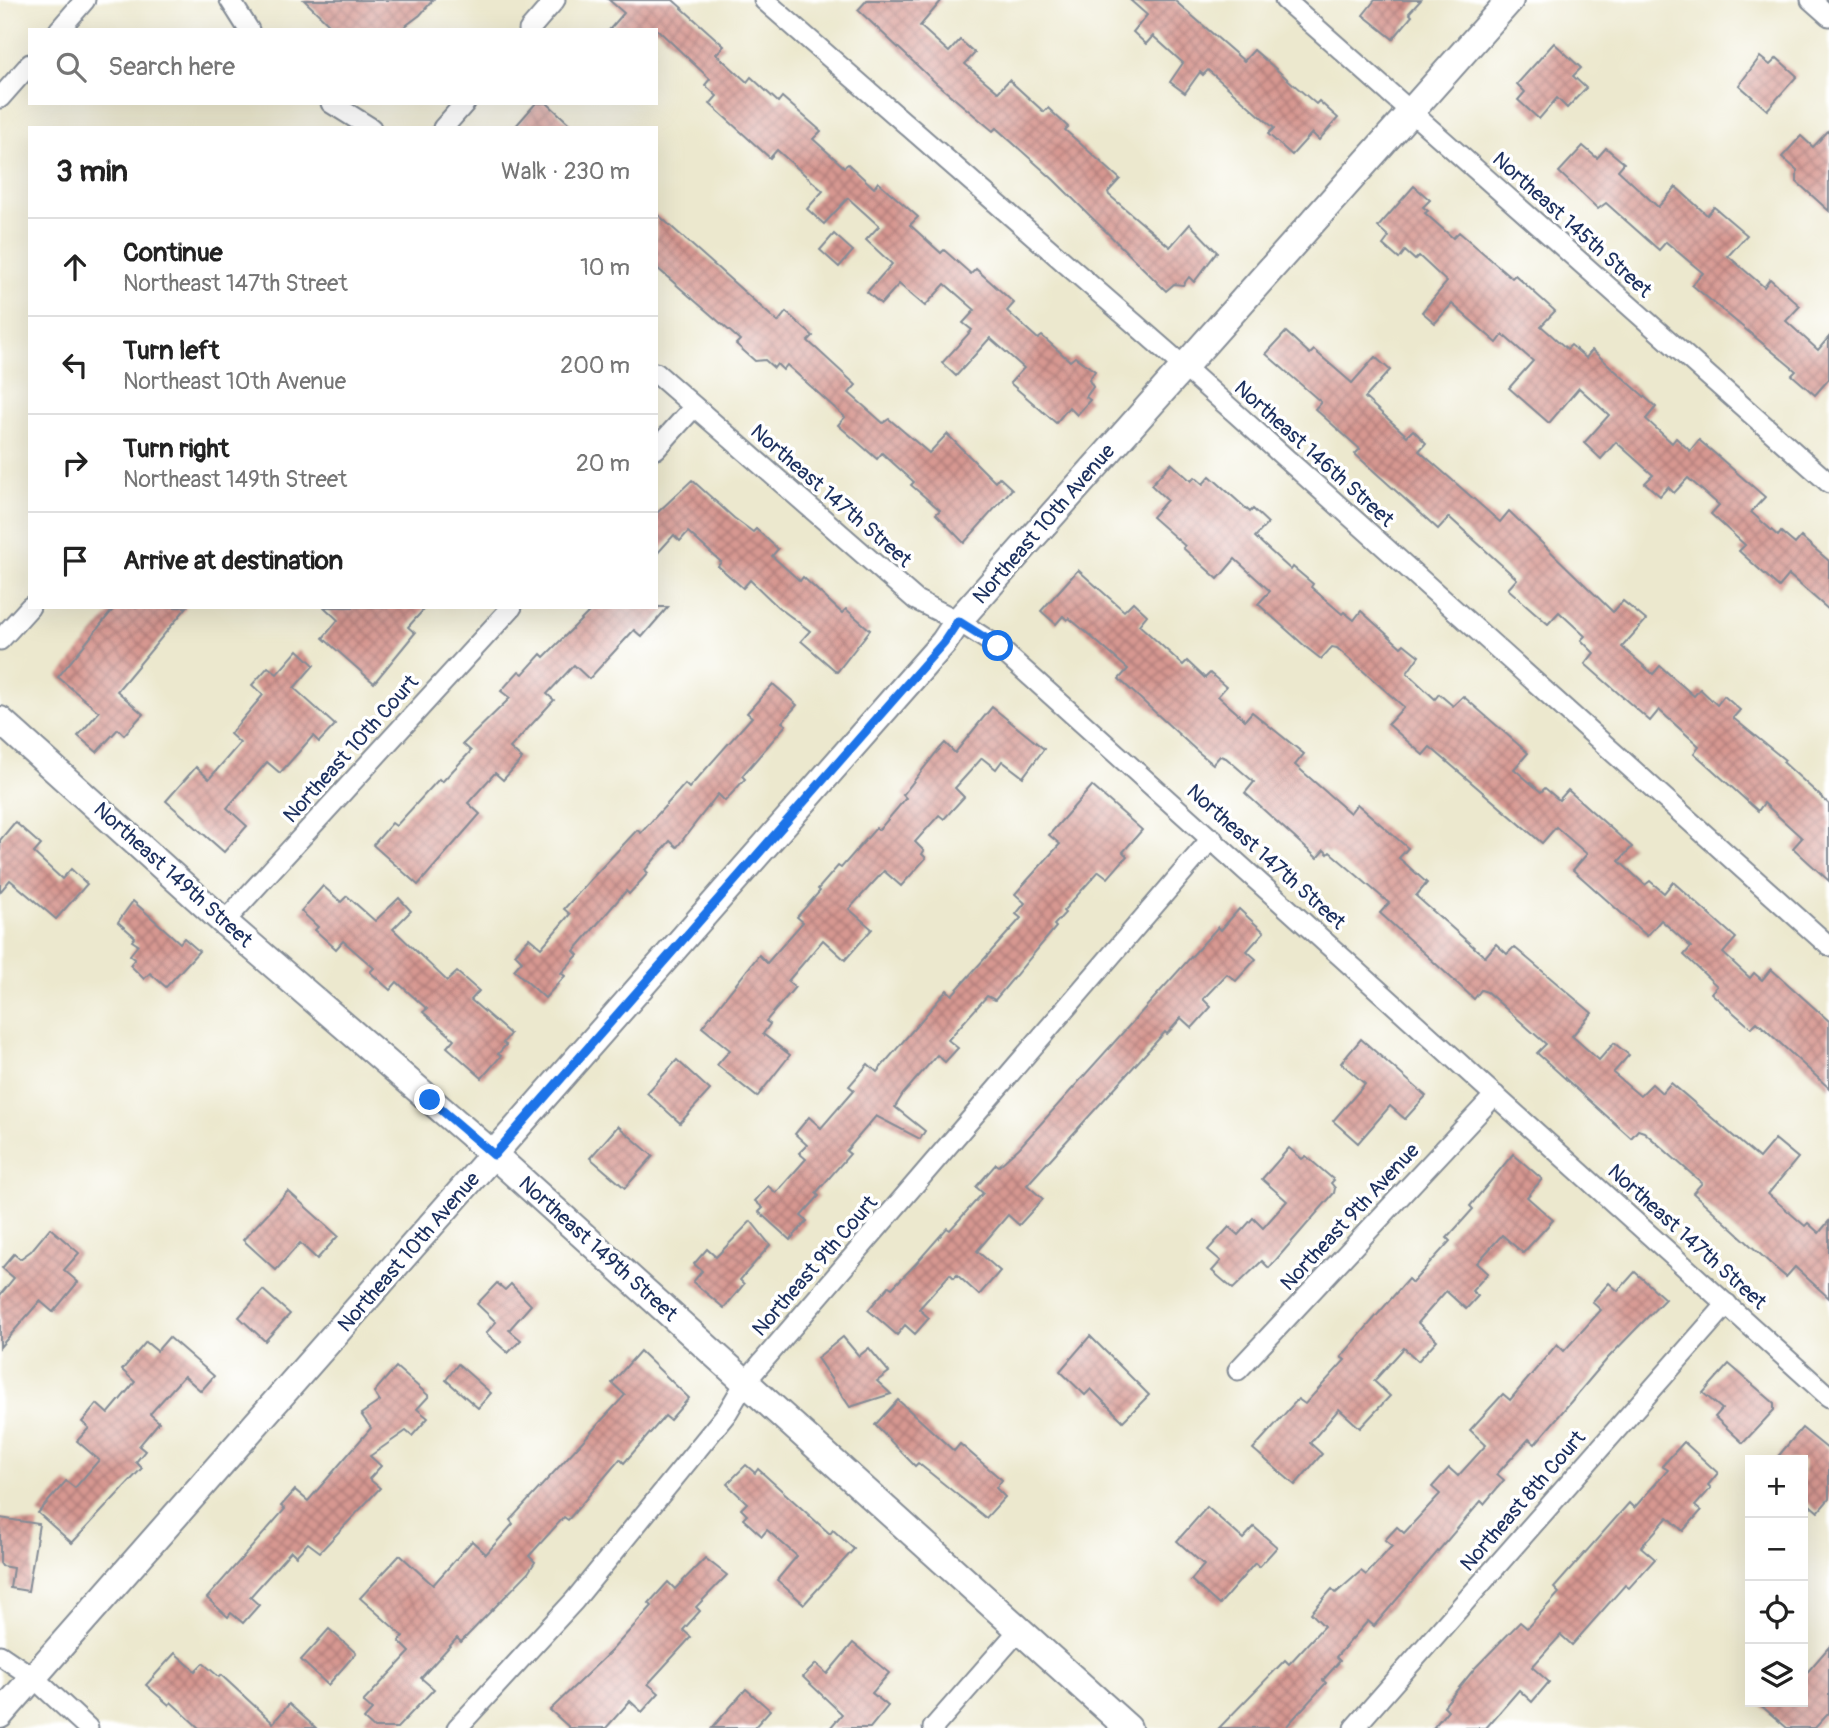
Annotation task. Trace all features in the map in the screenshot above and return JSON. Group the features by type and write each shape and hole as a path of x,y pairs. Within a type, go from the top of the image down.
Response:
{"street":[{"path":"61,28 85,0"},
{"path":"230,0 249,28"},
{"path":"531,28 555,0"},
{"name":"Northeast 146th Street","path":"764,0 1182,366 1829,946"},
{"name":"Northeast 145th Street","path":"1285,0 1829,483"},
{"name":"Northeast 10th Avenue","path":"0,1715 944,642 958,621 1182,366 1412,114 1510,0"},
{"path":"1811,0 1829,16"},
{"path":"0,98 28,66"},
{"path":"334,105 368,126"},
{"path":"445,126 463,105"},
{"name":"Northeast 147th Street","path":"658,375 916,600 958,621 998,646 1829,1397"},
{"path":"658,447 694,407"},
{"path":"0,640 28,609"},
{"name":"Northeast 10th Court","path":"224,922 510,609"},
{"name":"Northeast 149th Street","path":"0,720 224,922 494,1155 1128,1728"},
{"name":"Northeast 9th Court","path":"457,1728 575,1601 727,1413 746,1381 1212,838"},
{"name":"Northeast 9th Avenue","path":"1238,1370 1495,1095"},
{"name":"Northeast 8th Court","path":"1354,1728 1727,1304"},
{"path":"933,1728 1020,1629"},
{"path":"0,1655 34,1678 88,1728"}],"building":[{"path":"304,0 433,0 420,15 403,28 333,28"},
{"path":"609,0 673,0 724,46 716,54 747,82 751,77 778,102 782,97 821,131 813,139 844,167 848,164 874,188 878,182 918,217 910,225 941,253 944,250 971,274 976,269 1014,303 1007,311 1038,339 1042,336 1070,361 1075,357 1095,371 1089,380 1093,387 1086,397 1090,400 1077,415 1069,407 1056,423 1010,383 1024,368 990,338 956,376 942,363 972,330 963,323 975,310 945,284 925,306 899,284 881,304 867,292 892,264 866,240 879,226 848,198 824,224 807,209 823,191 777,150 770,158 710,104 717,96 705,85 710,79 658,28 611,28 624,13"},
{"path":"867,0 942,0 920,26 949,52 960,40 975,53 965,64 998,92 1009,80 1044,112 1048,108 1068,127 1065,130 1120,179 1108,192 1109,195 1170,247 1190,224 1217,252 1194,282 1189,277 1183,285 1174,284 1166,291 1054,180 996,128 993,131 937,84 858,10"},
{"path":"1130,0 1174,0 1244,61 1254,50 1316,104 1319,101 1338,118 1319,140 1312,133 1292,155 1268,134 1274,128 1208,70 1203,75 1200,72 1185,93 1170,82 1183,63 1153,36 1146,44 1133,32 1147,15"},
{"path":"1375,0 1421,0 1409,13 1412,16 1393,39 1363,15"},
{"path":"1554,43 1581,68 1573,76 1586,88 1567,108 1557,98 1539,119 1518,100 1525,92 1517,84"},
{"path":"1760,57 1770,65 1777,58 1797,76 1767,110 1739,85"},
{"path":"534,105 549,105 572,126 516,126"},
{"path":"1829,130 1829,211 1797,182 1797,170 1782,157 1801,136 1813,147"},
{"path":"1583,146 1597,158 1606,148 1624,163 1618,170 1658,207 1676,187 1707,215 1714,207 1747,235 1728,256 1764,287 1770,279 1800,306 1786,321 1818,350 1829,337 1829,379 1815,395 1792,375 1796,371 1692,285 1703,273 1666,242 1659,250 1606,203 1598,209 1559,172"},
{"path":"1414,186 1430,200 1423,207 1428,211 1425,213 1453,238 1459,232 1512,278 1515,275 1555,311 1541,326 1567,349 1571,345 1586,358 1592,350 1656,407 1646,419 1672,443 1676,438 1690,451 1699,440 1765,497 1751,512 1778,536 1781,532 1795,544 1801,537 1829,561 1829,610 1789,575 1779,587 1739,551 1745,545 1711,514 1719,505 1688,478 1674,493 1668,487 1660,496 1645,483 1653,475 1616,442 1601,459 1584,443 1609,415 1579,388 1549,423 1509,388 1533,361 1503,335 1497,343 1452,304 1435,323 1422,312 1447,282 1419,256 1415,260 1405,251 1399,259 1383,245 1389,237 1378,227"},
{"path":"658,215 778,322 786,312 813,336 808,341 856,385 849,393 883,423 889,419 929,453 947,434 995,482 999,477 1012,489 964,543 936,514 940,510 911,485 914,482 882,453 877,459 838,425 845,417 787,365 783,370 777,364 774,368 765,360 755,361 736,344 740,340 658,269"},
{"path":"834,234 853,251 839,267 820,250"},
{"path":"1286,332 1310,354 1314,350 1352,383 1375,357 1390,370 1365,398 1407,436 1413,430 1426,443 1419,451 1500,522 1509,511 1613,612 1623,601 1646,620 1622,647 1653,674 1660,666 1694,696 1700,689 1717,705 1724,696 1740,710 1733,718 1785,760 1783,762 1829,804 1829,881 1793,848 1802,838 1764,803 1758,811 1694,753 1699,746 1659,710 1650,721 1585,664 1594,653 1581,640 1585,636 1559,612 1548,624 1508,589 1517,579 1449,517 1438,529 1355,454 1360,449 1315,409 1321,402 1266,354"},
{"path":"1171,463 1191,481 1195,477 1203,484 1210,476 1250,512 1253,509 1268,523 1255,537 1291,570 1293,567 1313,584 1311,587 1342,614 1344,612 1354,620 1361,611 1401,647 1404,644 1419,656 1407,673 1435,699 1439,694 1453,706 1463,696 1528,753 1514,769 1541,792 1545,788 1559,800 1568,790 1632,847 1619,861 1645,885 1650,881 1664,893 1673,882 1736,938 1723,953 1750,978 1754,973 1762,980 1771,969 1829,1021 1829,1088 1757,1022 1751,1028 1711,993 1717,986 1684,955 1691,947 1661,920 1647,936 1573,870 1587,854 1556,827 1542,843 1430,747 1423,755 1388,724 1404,707 1337,648 1332,647 1321,659 1307,648 1258,604 1270,591 1235,559 1218,579 1183,548 1185,546 1152,517 1167,500 1151,485"},
{"path":"692,480 734,518 753,532 756,529 778,549 772,556 800,581 803,577 842,613 846,609 870,630 837,672 801,641 810,631 778,607 750,580 743,588 718,566 721,562 688,532 680,541 674,535 658,553 658,512"},
{"path":"1078,570 1124,611 1133,602 1147,615 1139,625 1183,665 1187,661 1205,678 1210,673 1226,687 1218,696 1245,720 1252,712 1304,754 1295,765 1350,813 1357,804 1408,848 1399,858 1427,883 1416,896 1485,957 1496,944 1507,954 1514,947 1592,1013 1572,1036 1599,1060 1614,1043 1629,1055 1613,1073 1640,1096 1652,1084 1662,1093 1671,1083 1759,1158 1775,1139 1798,1158 1768,1194 1805,1226 1808,1223 1819,1233 1829,1221 1829,1298 1795,1267 1786,1277 1771,1264 1693,1193 1702,1183 1644,1132 1638,1130 1631,1138 1537,1053 1546,1044 1487,992 1481,990 1474,999 1380,913 1389,903 1330,852 1328,854 1324,850 1317,858 1245,793 1254,782 1226,758 1220,756 1213,764 1197,751 1119,679 1128,669 1087,633 1069,618 1067,620 1063,616 1056,624 1041,611"},
{"path":"668,607 642,637 634,630 589,679 574,665 547,694 554,700 510,748 522,759 503,780 495,773 468,803 480,814 418,885 373,845 392,823 396,826 439,779 442,782 471,751 463,744 510,698 501,691 519,671 523,674 541,654 544,657 592,609"},
{"path":"113,609 185,609 117,691 143,714 124,735 118,729 97,752 78,736 99,712 58,677"},
{"path":"326,609 424,609 408,627 415,633 374,683 323,638 338,620"},
{"path":"298,650 314,665 294,688 335,725 319,742 313,736 280,773 267,762 227,808 247,826 224,852 166,801 196,767 209,779 240,743 230,734 263,695 252,685 268,667 277,674"},
{"path":"773,684 797,705 782,722 786,725 742,776 745,779 725,801 718,794 677,847 670,841 645,870 648,873 629,894 626,891 574,951 578,955 561,973 565,976 545,998 514,970 522,961 515,954 529,938 541,948 570,914 564,909 637,830 641,833 685,784 689,788 752,717 747,713"},
{"path":"992,707 1044,749 1023,777 1002,761 996,769 982,758 955,788 964,797 944,819 939,815 915,842 924,851 922,854 926,858 901,886 884,871 849,909 872,929 845,960 823,940 788,981 795,987 766,1021 770,1024 763,1034 790,1055 757,1097 717,1065 730,1050 702,1027 759,955 767,963 803,922 797,917 820,891 818,889 838,866 841,868 876,828 879,830 906,798 903,795 935,754 945,743 955,753"},
{"path":"1092,786 1142,830 1123,852 1127,856 1108,878 1099,871 1063,911 1065,913 1054,925 1056,927 995,1000 987,996 948,1040 958,1048 945,1062 937,1055 903,1094 895,1107 925,1131 920,1139 876,1116 846,1151 850,1154 816,1193 819,1196 801,1216 807,1221 790,1240 759,1212 763,1208 755,1201 768,1186 776,1193 806,1159 799,1153 807,1145 795,1134 809,1117 821,1128 854,1090 849,1086 868,1064 877,1072 947,990 952,995 1021,918 1016,914 1025,903 1015,894 1060,844 1049,835"},
{"path":"15,822 41,845 34,853 62,879 71,869 87,884 56,919 10,880 0,892 0,840"},
{"path":"323,886 341,902 347,896 375,921 399,898 411,911 393,929 447,981 457,972 479,991 471,1000 510,1034 503,1043 506,1045 498,1054 501,1056 482,1078 447,1047 454,1039 423,1012 427,1009 397,982 390,990 370,972 374,968 343,941 336,949 315,930 318,927 301,911"},
{"path":"133,901 180,943 184,938 199,951 166,987 150,973 144,979 130,965 135,959 130,955 138,945 132,941 135,937 118,922"},
{"path":"1239,909 1264,932 1247,951 1256,959 1236,981 1227,974 1203,999 1211,1007 1192,1028 1181,1018 1167,1034 1165,1032 1027,1185 1043,1199 1019,1225 1008,1215 977,1251 1000,1271 979,1295 957,1275 954,1278 950,1274 919,1309 929,1318 915,1334 905,1325 897,1335 868,1310 889,1286 892,1288 912,1268 947,1228 950,1230 983,1193 976,1187 996,1164 999,1166 1019,1148 1218,927 1221,930"},
{"path":"1361,1039 1426,1096 1405,1119 1390,1106 1358,1143 1333,1121 1365,1084 1341,1063"},
{"path":"677,1060 710,1090 680,1123 647,1093"},
{"path":"618,1126 653,1156 625,1188 590,1158"},
{"path":"1289,1148 1302,1159 1306,1156 1334,1180 1331,1183 1335,1188 1334,1193 1269,1268 1262,1261 1233,1289 1212,1271 1221,1261 1208,1250 1229,1227 1238,1235 1253,1218 1263,1228 1287,1201 1262,1179"},
{"path":"1513,1154 1542,1179 1527,1197 1553,1220 1523,1253 1502,1235 1477,1263 1488,1273 1472,1291 1478,1296 1466,1309 1446,1291 1418,1323 1437,1340 1418,1361 1404,1348 1374,1381 1390,1396 1360,1428 1339,1409 1310,1443 1322,1454 1295,1485 1253,1449 1298,1399 1305,1404 1345,1360 1341,1357 1408,1279 1412,1283 1450,1241 1447,1238 1473,1209 1470,1206"},
{"path":"288,1191 338,1236 317,1259 300,1243 276,1270 243,1240"},
{"path":"751,1221 770,1245 740,1280 744,1284 724,1308 693,1282 702,1271 694,1264 707,1249 716,1257"},
{"path":"50,1228 79,1253 64,1270 78,1282 53,1312 40,1301 0,1347 0,1295 14,1278 2,1268 14,1254 20,1259 31,1251"},
{"path":"1635,1272 1665,1299 1608,1358 1535,1444 1529,1439 1497,1474 1504,1480 1484,1504 1481,1501 1374,1626 1368,1621 1336,1657 1340,1661 1323,1680 1326,1683 1285,1728 1219,1728 1285,1660 1289,1664 1324,1626 1311,1613 1332,1589 1336,1593 1361,1571 1366,1575 1392,1546 1385,1540 1397,1527 1404,1533 1440,1494 1432,1487 1449,1468 1458,1476 1486,1445 1470,1430 1503,1394 1510,1400 1557,1344 1564,1351 1601,1310 1592,1302 1609,1283 1618,1291"},
{"path":"497,1283 505,1290 511,1284 531,1305 509,1330 521,1340 508,1353 486,1333 496,1322 477,1304"},
{"path":"263,1290 290,1314 265,1341 239,1317"},
{"path":"1090,1336 1149,1395 1123,1421 1091,1389 1085,1395 1060,1371"},
{"path":"169,1337 214,1376 201,1391 184,1376 150,1414 159,1422 139,1446 145,1451 136,1462 142,1468 72,1543 38,1513 66,1481 75,1488 99,1460 77,1441 89,1428 82,1422 97,1404 108,1414 135,1382 122,1370 146,1342 157,1351"},
{"path":"843,1337 859,1356 869,1348 889,1372 877,1381 891,1394 850,1407 817,1358"},
{"path":"640,1351 689,1398 670,1420 665,1416 624,1463 620,1459 568,1520 564,1517 529,1556 535,1562 528,1573 461,1642 457,1638 421,1678 434,1689 397,1728 374,1728 364,1719 372,1710 363,1702 410,1652 399,1641 403,1636 360,1598 400,1555 433,1585 472,1541 486,1554 513,1524 510,1520 625,1395 612,1383"},
{"path":"458,1364 491,1393 478,1408 446,1380"},
{"path":"1729,1364 1774,1403 1774,1410 1743,1443 1715,1417 1722,1409 1703,1393"},
{"path":"396,1367 429,1396 417,1409 428,1418 412,1436 406,1431 370,1456 381,1466 369,1479 380,1488 320,1552 308,1543 296,1556 291,1551 250,1597 259,1605 243,1623 231,1613 228,1617 207,1598 285,1509 281,1506 295,1490 308,1501 371,1428 361,1414 380,1401 374,1392"},
{"path":"898,1400 954,1451 960,1444 1002,1480 996,1488 1005,1497 986,1518 918,1463 915,1466 875,1425"},
{"path":"1802,1428 1829,1450 1829,1499 1818,1512 1808,1503 1808,1455 1779,1455"},
{"path":"1684,1442 1718,1473 1708,1485 1711,1488 1695,1506 1701,1511 1683,1531 1668,1517 1641,1547 1655,1559 1629,1588 1625,1585 1572,1645 1561,1635 1532,1667 1549,1682 1532,1702 1519,1690 1486,1728 1433,1728 1448,1710 1444,1706 1475,1668 1520,1622 1527,1628 1559,1593 1554,1588 1629,1503 1634,1508 1668,1470 1662,1466"},
{"path":"746,1465 755,1473 758,1469 830,1534 833,1530 854,1549 804,1604 777,1580 797,1556 767,1530 762,1536 743,1519 747,1515 741,1509 747,1503 727,1484"},
{"path":"1207,1507 1243,1539 1254,1527 1277,1547 1259,1567 1255,1563 1219,1605 1191,1580 1204,1565 1177,1541"},
{"path":"0,1518 39,1524 28,1591 10,1588 13,1568 0,1563"},
{"path":"705,1558 727,1575 696,1607 700,1611 683,1630 691,1637 648,1684 659,1693 642,1712 630,1701 606,1728 570,1728 550,1710 611,1651 652,1606 649,1603 668,1582 675,1589"},
{"path":"329,1629 356,1653 328,1685 301,1660"},
{"path":"853,1643 889,1673 872,1693 888,1706 870,1728 830,1728 842,1714 803,1677 816,1664 827,1674"},
{"path":"1829,1647 1829,1713 1815,1728 1787,1728 1763,1707 1808,1707 1808,1671"},
{"path":"175,1653 195,1671 203,1663 219,1677 221,1675 273,1723 289,1704 316,1728 199,1728 171,1702 169,1705 146,1685"},
{"path":"746,1689 770,1710 754,1728 712,1728"}],"route":[{"path":"430,1100 494,1155 944,642 958,621 998,646"}]}
